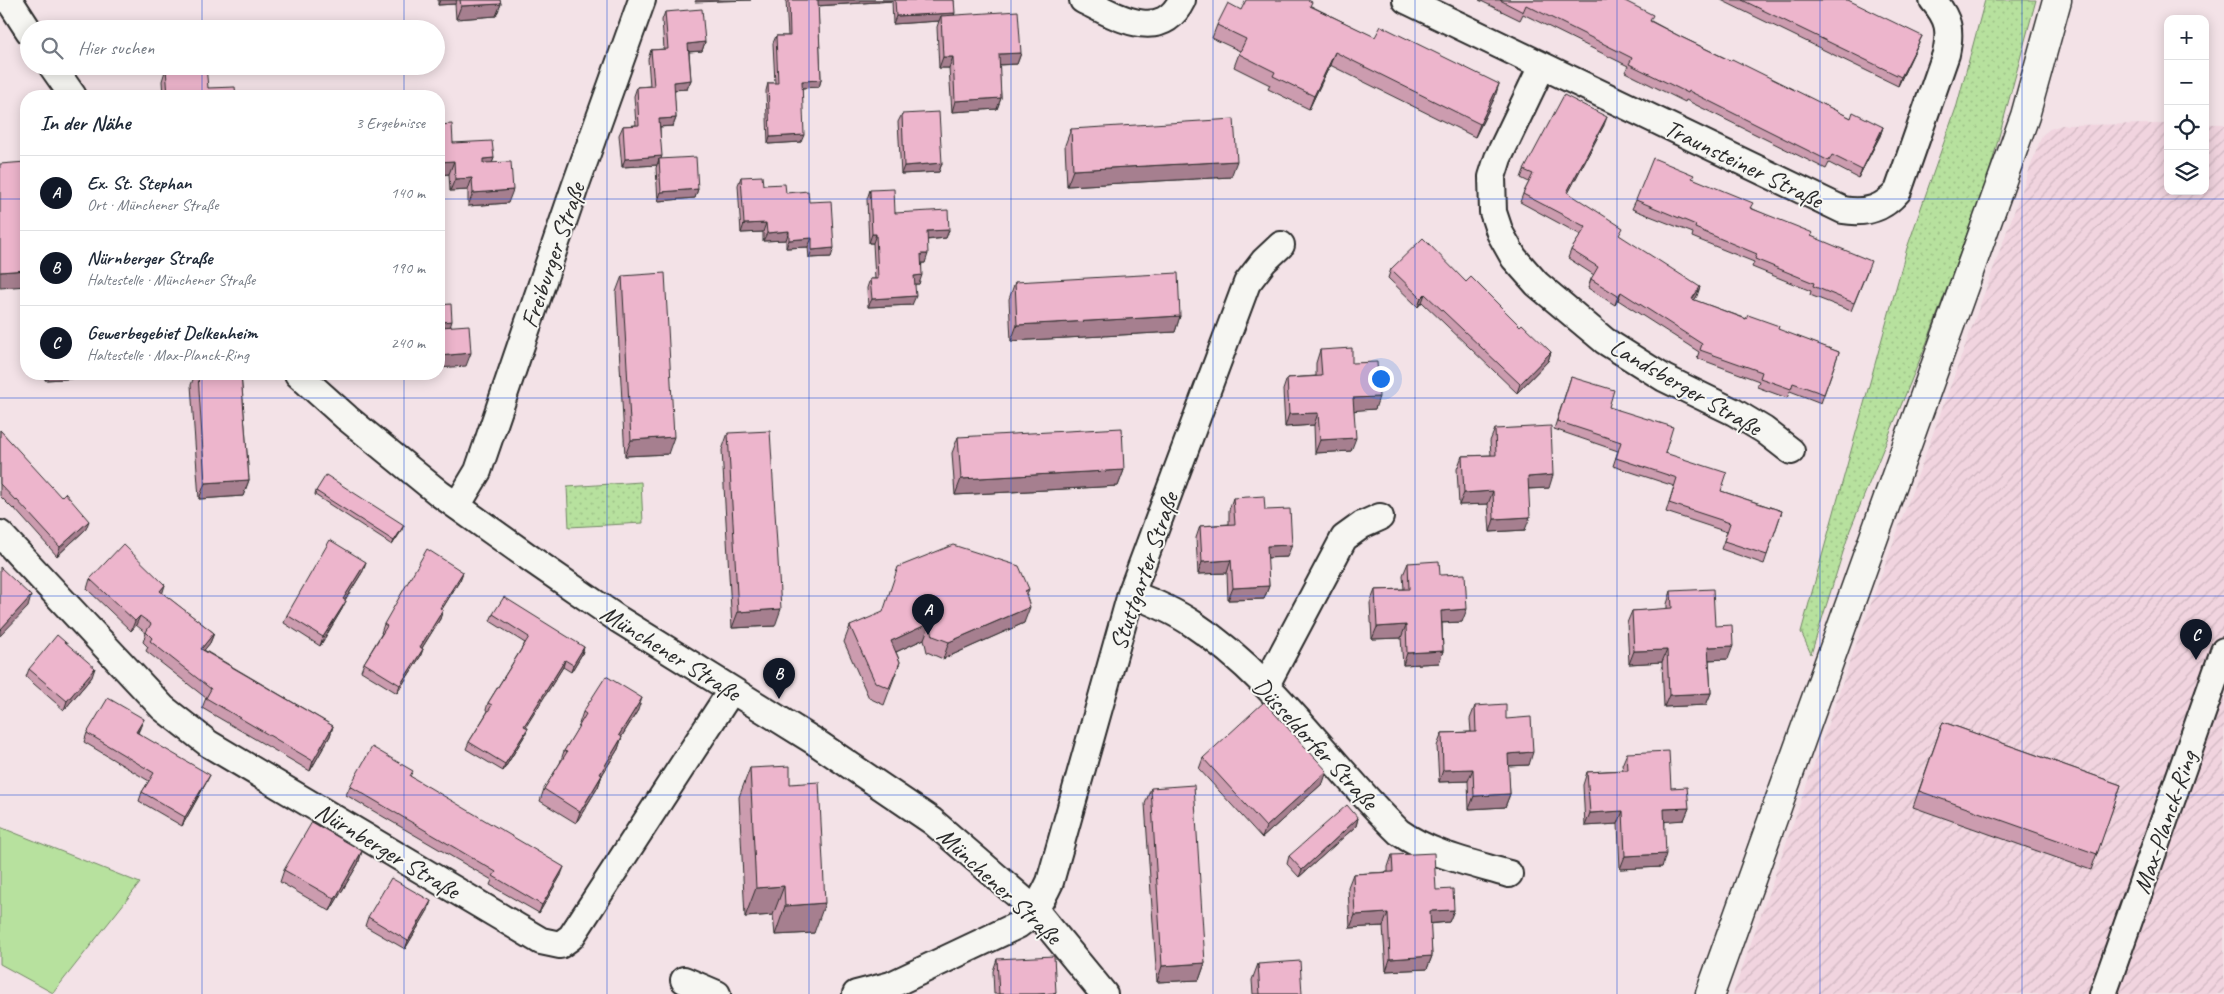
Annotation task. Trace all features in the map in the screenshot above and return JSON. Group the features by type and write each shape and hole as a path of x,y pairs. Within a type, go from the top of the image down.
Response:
{"main road":[{"path":"1710,994 2025,116 2057,0"}],"street":[{"path":"9,0 22,20"},
{"name":"Freiburger Straße","path":"457,506 478,471 575,187 642,0"},
{"path":"1083,0 1127,22 1145,24 1164,20 1177,10 1182,0"},
{"name":"Traunsteiner Straße","path":"1406,0 1844,210 1858,213 1876,209 1888,202 1898,191 1946,54 1949,37 1948,24 1943,12 1933,0"},
{"name":"Landsberger Straße","path":"1542,66 1498,158 1492,177 1493,212 1500,233 1514,258 1537,284 1605,341 1664,378 1734,412 1764,430 1792,451"},
{"path":"58,75 69,90"},
{"name":"Stuttgarter Straße","path":"1035,910 1050,882 1132,594 1247,283 1264,261 1281,245"},
{"name":"Münchener Straße","path":"305,380 347,418 457,506 618,619 861,771 932,820 1035,910 1104,994"},
{"path":"1266,685 1344,538 1362,524 1380,517"},
{"name":"Nürnberger Straße","path":"0,534 163,708 181,724 209,744 541,941 550,944 560,945 571,936 731,691"},
{"name":"Düsseldorfer Straße","path":"1132,594 1164,607 1193,624 1224,647 1266,685 1399,832 1412,841 1432,850 1509,874"},
{"name":"Max-Planck-Ring","path":"2104,994 2224,651"},
{"path":"856,994 891,984 1018,925 1035,910"},
{"path":"684,980 717,994"}],"shaded area":[{"path":"2164,124 2164,195 2209,195 2209,124 2224,124 2224,994 1733,994 1854,650 2042,135 2050,129 2062,125"}],"green space":[{"path":"1985,0 2036,0 1988,177 1927,342 1850,530 1811,654 1801,632 1907,248 1957,105"},
{"path":"641,482 643,523 569,527 567,487"},
{"path":"0,827 140,883 53,993 0,964"}],"building":[{"path":"460,0 500,0 501,4 461,6"},
{"path":"789,0 818,0 821,80 802,81 804,135 770,137 768,83 778,83 776,36 790,36"},
{"path":"895,0 954,0 955,13 896,16"},
{"path":"1246,0 1308,0 1312,2 1310,6 1375,37 1381,26 1499,84 1480,124 1335,52 1314,96 1273,76 1275,72 1239,54 1246,39 1217,25 1228,3 1241,10"},
{"path":"1500,0 1623,0 1653,15 1650,21 1679,36 1731,61 1732,59 1851,118 1853,112 1883,127 1862,170 1832,155 1829,161 1689,91 1688,93 1629,64 1632,58 1526,5 1523,12"},
{"path":"1742,0 1848,0 1922,36 1901,77"},
{"path":"702,9 705,42 688,44 691,80 674,82 676,118 659,119 662,156 625,159 623,126 639,125 637,87 654,86 651,50 668,49 665,12"},
{"path":"1018,11 1021,53 999,54 1001,98 955,101 953,57 943,57 941,16"},
{"path":"166,75 207,75 208,88 235,87 235,90 168,90"},
{"path":"1564,95 1607,117 1567,192 1623,228 1619,235 1700,287 1692,299 1746,319 1748,315 1779,326 1778,329 1839,352 1824,394 1793,383 1791,389 1760,378 1762,372 1700,350 1702,344 1621,292 1618,296 1591,279 1598,267 1571,250 1586,227 1523,194 1533,174 1524,170"},
{"path":"939,112 942,163 904,166 902,114"},
{"path":"1234,119 1237,161 1073,170 1071,129"},
{"path":"452,124 453,143 492,141 494,158 483,159 483,163 511,162 513,190 473,193 472,178 455,179 454,161 445,162 445,125"},
{"path":"696,157 698,189 661,192 659,159"},
{"path":"1653,158 1694,175 1692,178 1753,203 1750,208 1813,233 1811,236 1871,261 1854,303 1813,286 1814,283 1755,259 1757,254 1695,228 1696,225 1636,200"},
{"path":"20,162 20,270 0,272 0,164"},
{"path":"762,176 763,185 785,184 786,193 808,191 809,202 831,201 834,248 812,250 812,238 789,240 789,231 767,233 766,223 744,224 741,177"},
{"path":"894,189 895,213 948,210 949,230 927,231 928,254 921,254 922,275 914,276 916,296 872,299 870,279 878,279 876,234 872,234 870,190"},
{"path":"1423,238 1466,282 1471,277 1520,326 1522,324 1551,352 1520,384 1425,294 1421,298 1391,269"},
{"path":"665,273 674,437 631,440 622,276"},
{"path":"1178,273 1180,316 1017,325 1015,282"},
{"path":"445,304 451,304 452,321 445,322"},
{"path":"469,325 471,353 445,355 445,327"},
{"path":"1352,348 1352,363 1377,362 1379,397 1353,398 1356,438 1320,440 1318,413 1289,414 1287,378 1322,376 1320,350"},
{"path":"1571,377 1614,390 1609,407 1673,427 1665,453 1727,473 1721,491 1782,511 1767,555 1724,541 1730,523 1669,503 1677,478 1616,458 1621,442 1557,421"},
{"path":"198,380 241,380 249,480 205,483"},
{"path":"1551,426 1553,475 1528,477 1530,517 1494,519 1493,491 1464,493 1462,456 1496,455 1495,429"},
{"path":"1122,428 1124,470 961,479 958,437"},
{"path":"0,430 61,497 65,493 89,521 60,547 0,484"},
{"path":"770,431 781,609 738,612 728,433"},
{"path":"326,475 404,525 394,541 316,491"},
{"path":"1264,496 1265,510 1290,509 1292,545 1267,546 1269,586 1233,588 1231,560 1202,562 1200,526 1235,524 1233,498"},
{"path":"330,540 366,562 343,599 346,601 323,637 287,615"},
{"path":"123,544 165,585 160,591 214,633 201,649 333,726 313,761 206,698 211,689 150,641 152,638 146,632 151,624 140,616 135,621 90,579"},
{"path":"953,545 1019,566 1029,589 1025,591 1030,607 949,642 933,636 930,623 891,641 900,662 889,688 875,682 850,626 883,612 898,567"},
{"path":"427,549 463,572 440,608 443,610 420,647 423,649 400,685 364,663 387,626 384,624"},
{"path":"1439,561 1440,575 1465,574 1467,609 1441,611 1443,651 1407,653 1406,625 1377,627 1375,590 1409,589 1408,563"},
{"path":"0,567 31,596 0,630"},
{"path":"1713,589 1715,626 1732,625 1733,646 1708,647 1711,693 1669,695 1667,650 1634,651 1632,611 1672,608 1671,591"},
{"path":"504,597 584,647 573,665 565,660 524,726 528,728 505,764 469,742 492,705 488,703 529,637 493,614"},
{"path":"57,635 95,668 67,701 29,669"},
{"path":"606,676 642,698 619,735 622,737 580,812 544,789 567,752 564,751 586,714 583,712"},
{"path":"108,698 144,719 136,732 210,775 185,817 142,792 154,773 87,733"},
{"path":"1264,702 1327,771 1266,827 1203,758"},
{"path":"1506,704 1506,719 1531,717 1533,752 1508,754 1510,794 1474,796 1473,769 1443,770 1442,733 1476,732 1475,706"},
{"path":"1943,722 2121,785 2097,854 1919,791"},
{"path":"372,747 413,771 410,776 564,867 542,905 493,876 496,872 350,786"},
{"path":"1669,751 1671,788 1687,787 1689,808 1664,809 1666,854 1625,856 1623,811 1590,813 1587,772 1628,770 1627,753"},
{"path":"790,766 790,784 819,782 825,903 785,906 784,886 756,888 750,768"},
{"path":"1194,785 1205,963 1162,966 1151,788"},
{"path":"1347,805 1358,818 1302,870 1289,856"},
{"path":"312,822 362,851 335,899 284,870"},
{"path":"1434,853 1436,890 1453,889 1454,910 1430,911 1432,956 1390,959 1388,913 1355,915 1353,874 1393,872 1392,855"},
{"path":"391,878 431,901 408,941 368,917"},
{"path":"1054,956 1056,993 999,994 997,959"},
{"path":"1300,961 1302,994 1260,994 1258,964"}],"place":[{"name":"Ex. St. Stephan","path":"928,635"},
{"name":"Gewerbegebiet Delkenheim","path":"2196,660"},
{"name":"Nürnberger Straße","path":"779,699"}]}
